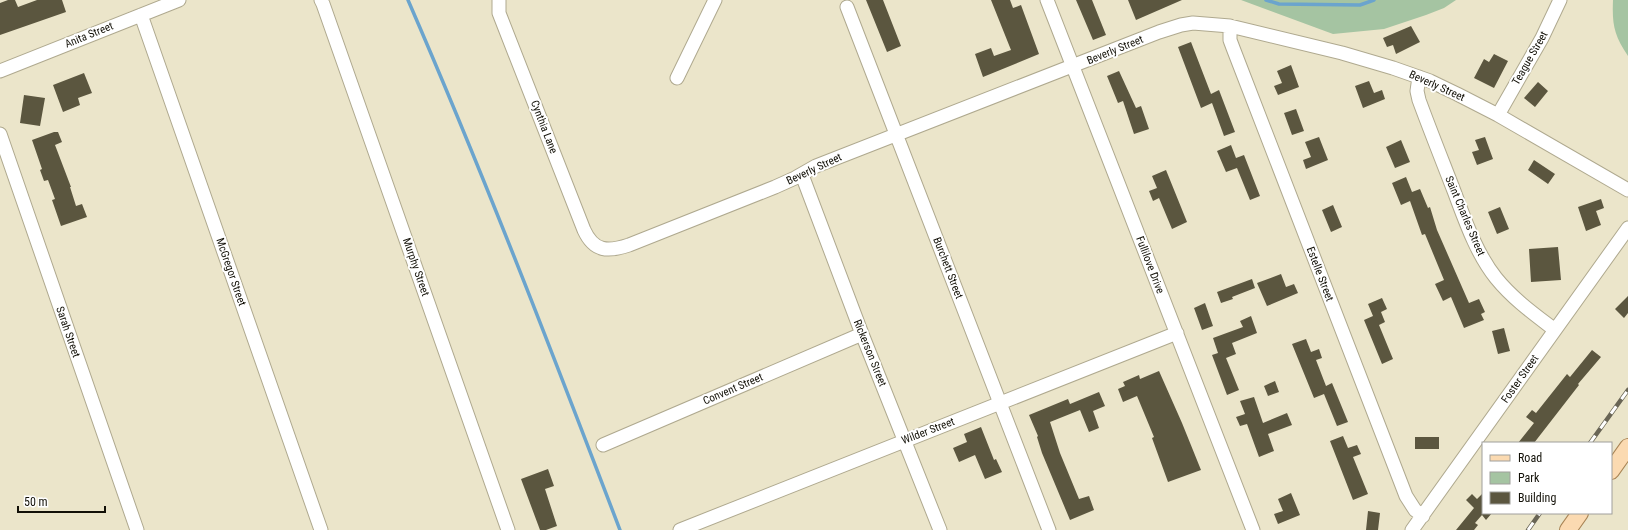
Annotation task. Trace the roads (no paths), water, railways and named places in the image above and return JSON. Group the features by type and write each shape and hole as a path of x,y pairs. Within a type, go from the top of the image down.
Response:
{"main road":[{"path":"1612,469 1628,447"},
{"path":"1568,530 1579,514"}],"street":[{"name":"Anita Street","path":"0,70 179,0"},
{"name":"Cynthia Lane","path":"499,0 499,13 584,230 589,240 600,248"},
{"path":"677,78 715,0"},
{"name":"Fullilove Drive","path":"1048,0 1253,530"},
{"name":"Teague Street","path":"1498,115 1542,38 1560,0"},
{"name":"Murphy Street","path":"322,2 508,530"},
{"name":"Burchett Street","path":"847,7 1049,530"},
{"name":"McGregor Street","path":"141,15 321,530"},
{"name":"Beverly Street","path":"600,248 606,250 620,248 761,193 802,175 816,166 896,134 1181,25 1202,23 1230,26 1342,53 1419,77 1498,115 1628,190"},
{"name":"Estelle Street","path":"1230,26 1230,40 1406,496 1415,510 1423,516"},
{"name":"Saint Charles Street","path":"1419,77 1417,91 1419,100 1469,229 1481,255 1495,277 1509,293 1517,301 1555,330"},
{"name":"Sarah Street","path":"0,134 137,530"},
{"name":"Rickerson Street","path":"802,175 862,334 940,530"},
{"name":"Foster Street","path":"1412,530 1628,228"},
{"name":"Wilder Street","path":"680,530 1177,333"},
{"name":"Convent Street","path":"603,445 862,334"}],"waterway":[{"path":"408,0 491,198 620,530"},
{"path":"1266,0 1279,4 1360,5 1374,0"}],"railway":[{"path":"1591,442 1628,390"},
{"path":"1528,530 1539,514"}]}
